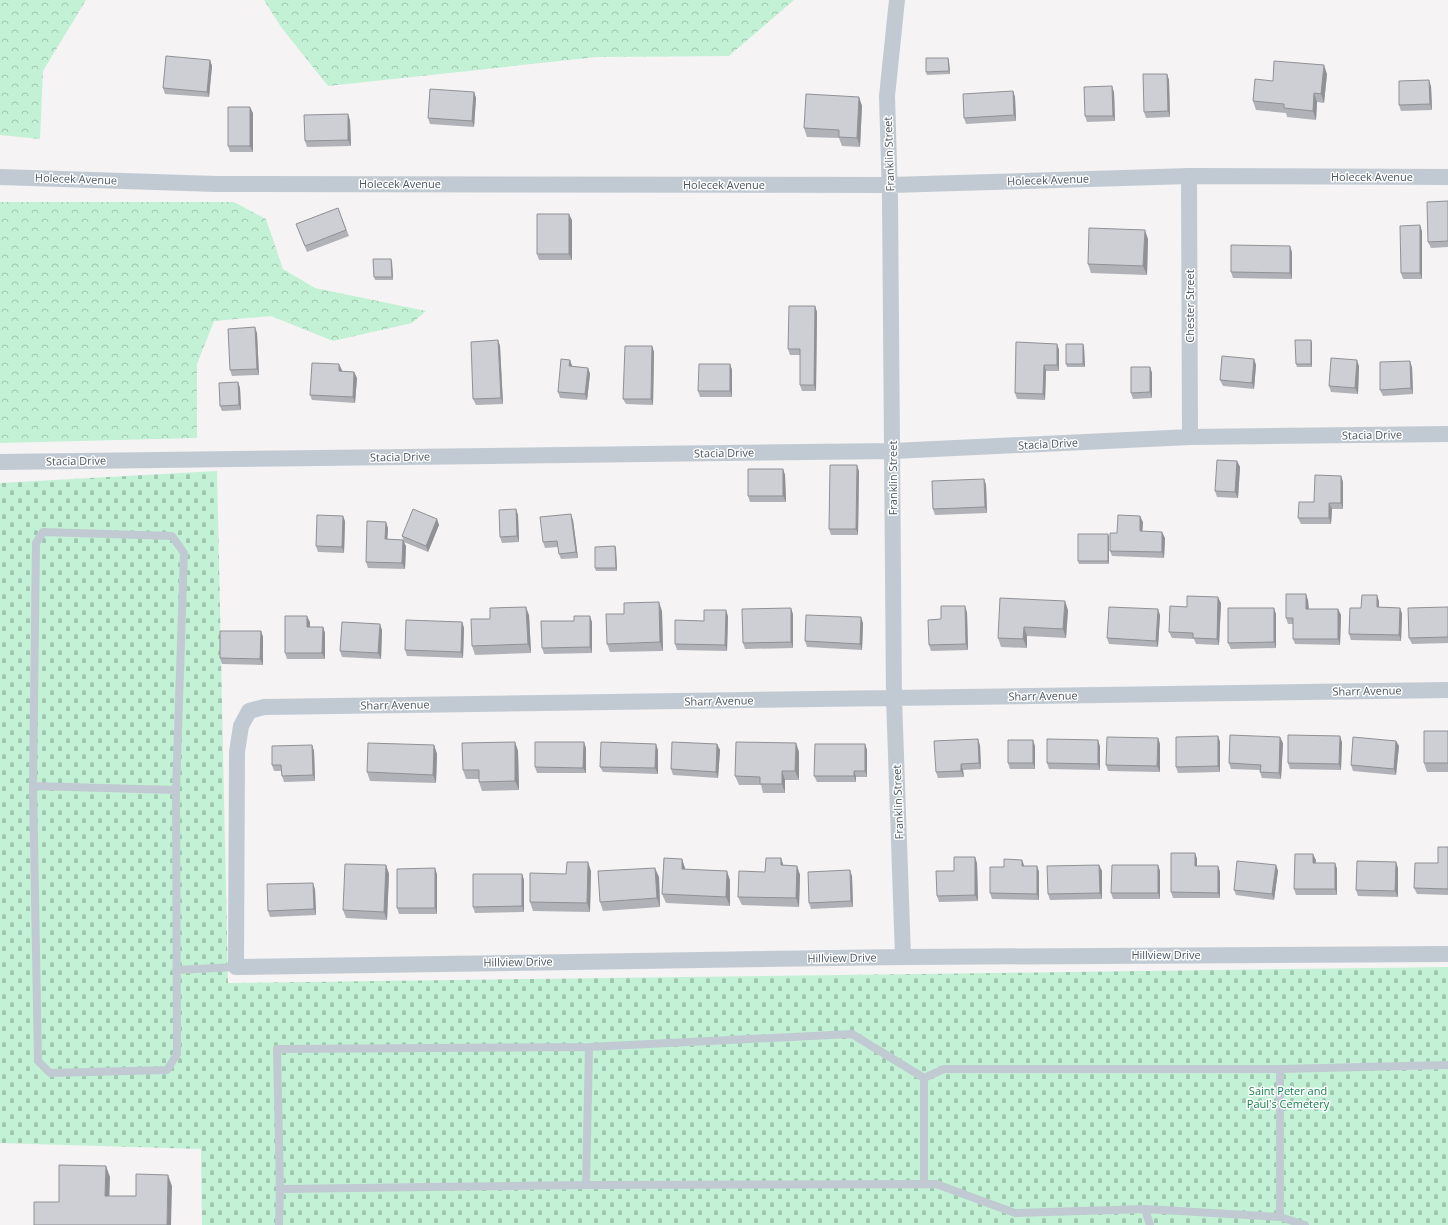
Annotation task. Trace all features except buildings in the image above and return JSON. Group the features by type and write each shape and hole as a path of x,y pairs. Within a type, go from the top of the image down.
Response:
{"street":[{"name":"Franklin Street","path":"897,0 887,96 890,185 894,698 903,957"},
{"name":"Holecek Avenue","path":"0,177 216,184 890,185 1189,176 1448,177"},
{"name":"Chester Street","path":"1189,176 1190,437"},
{"name":"Stacia Drive","path":"0,462 893,451 1190,437 1448,434"},
{"name":"Sharr Avenue","path":"236,966 237,752 241,726 249,712 264,707 1448,690"},
{"name":"Hillview Drive","path":"236,966 903,957 1448,954"}],"lane":[{"path":"43,532 172,536 184,553 176,790 177,1054 167,1070 50,1073 38,1061 33,786 36,543 43,532"},
{"path":"33,786 176,790"},
{"path":"176,970 236,966"},
{"path":"279,1225 280,1189 277,1048 589,1047 852,1034 924,1078"},
{"path":"586,1185 589,1047"},
{"path":"924,1078 944,1069 1280,1069 1448,1065"},
{"path":"1280,1069 1280,1217"},
{"path":"924,1078 924,1184"},
{"path":"280,1189 586,1185 936,1184 1015,1213 1145,1209 1280,1217 1305,1225"},
{"path":"1145,1209 1150,1225"}],"green space":[{"path":"0,0 86,0 43,71 40,139 0,135"},
{"path":"264,0 794,0 729,56 597,57 328,86 281,27"},
{"path":"0,202 234,202 266,219 283,269 315,288 426,311 412,323 333,341 271,316 214,321 197,364 197,438 0,443"},
{"name":"Saint Peter and Paul's Cemetery","path":"217,471 228,983 1448,967 1448,1225 202,1225 201,1149 0,1143 0,483"}]}
